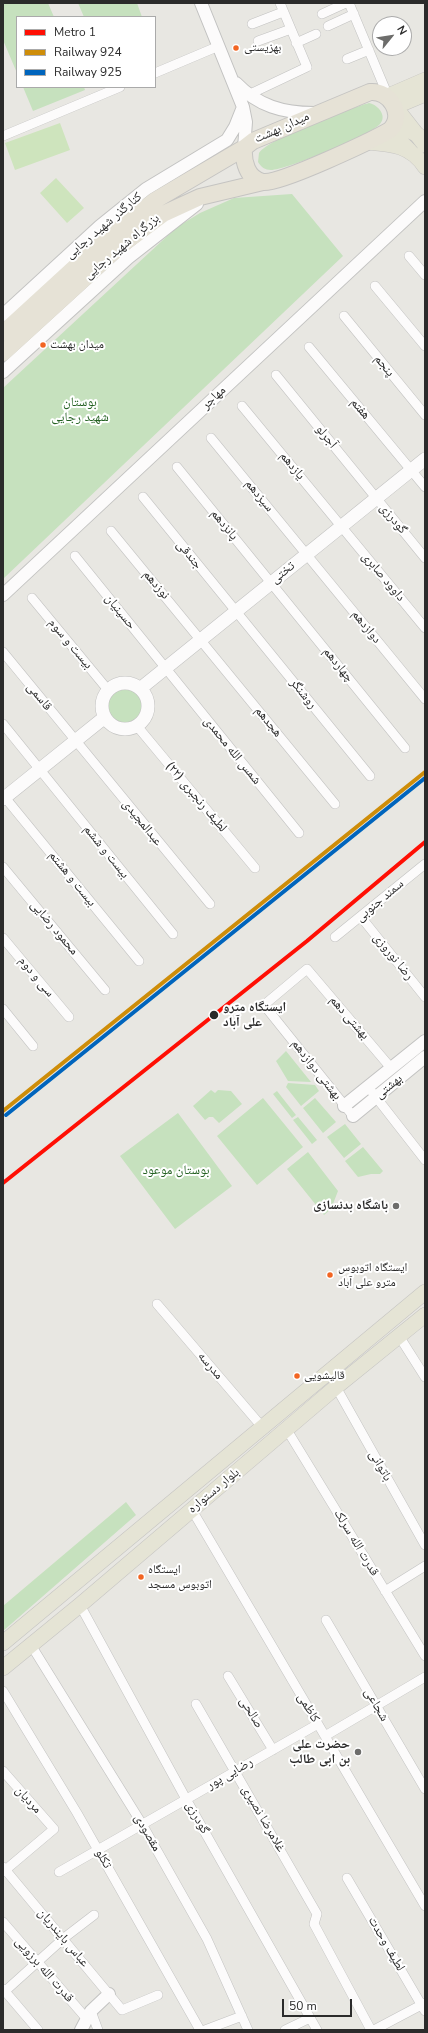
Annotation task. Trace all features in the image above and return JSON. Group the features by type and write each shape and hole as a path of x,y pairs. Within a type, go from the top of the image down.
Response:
{"highway":[{"name":"میدان بهشت","path":"263,182 254,178 248,171 244,161 244,148 258,138 370,92 380,92 392,103"},
{"path":"263,182 293,174 367,142 390,130 396,119 392,103"},
{"name":"بزرگراه شهید رجایی","path":"3,333 109,236 154,200 244,148"},
{"path":"218,164 229,162 239,165 244,176 228,189"},
{"name":"بزرگراه شهید رجایی","path":"3,353 139,230 163,214 180,205 228,189 263,182"}],"main road":[{"path":"392,103 425,80"},
{"path":"392,103 425,94"},
{"path":"392,103 422,140"},
{"path":"422,140 408,130 403,131 399,135 400,141 425,167"},
{"path":"367,142 402,146 410,151"},
{"name":"تختی","path":"141,688 425,459"},
{"path":"120,683 135,684 141,688 145,694 149,708 143,721 138,726 123,729 109,723 105,717 102,703 108,690 120,683"},
{"path":"4,797 105,717"},
{"name":"بلوار دستواره","path":"3,1643 74,1582 263,1428 425,1292"},
{"name":"بلوار دستواره","path":"3,1668 80,1605 336,1387 425,1315"}],"street":[{"path":"201,3 243,107 246,122 244,148"},
{"path":"322,14 346,3"},
{"path":"349,3 392,103"},
{"path":"248,95 307,67 282,7 252,24"},
{"path":"328,26 354,14"},
{"path":"258,41 290,29"},
{"path":"296,43 316,34"},
{"path":"156,73 219,46"},
{"path":"347,59 368,50"},
{"path":"232,80 248,95 267,106 278,110 297,113 318,113"},
{"path":"3,136 118,88"},
{"name":"کنارگذر شهید رجایی","path":"3,315 100,226 141,194 182,166 227,140 235,128 243,107"},
{"path":"3,372 128,258 197,204 228,189"},
{"name":"مهاجر","path":"3,595 425,201"},
{"path":"409,256 425,275"},
{"path":"375,286 425,346"},
{"name":"پنجم","path":"344,316 425,415"},
{"name":"هفتم","path":"309,347 425,487"},
{"name":"آجرلو","path":"276,375 376,498"},
{"name":"یازدهم","path":"242,406 341,526"},
{"name":"سیزدهم","path":"211,438 306,554"},
{"name":"پانزدهم","path":"177,467 271,583"},
{"name":"جندقی","path":"143,497 236,612"},
{"name":"گودرزی","path":"376,498 425,558"},
{"name":"داوود صابری","path":"341,526 425,628"},
{"name":"نوزدهم","path":"110,531 201,640"},
{"name":"دوازدهم","path":"306,554 425,699"},
{"name":"حسینیان","path":"75,556 165,668"},
{"name":"چهاردهم","path":"271,583 405,748"},
{"name":"بیست و سوم","path":"32,598 108,690"},
{"name":"روشنگر","path":"236,612 370,776"},
{"name":"هجدهم","path":"201,640 335,804"},
{"name":"قاسمی","path":"3,652 75,741"},
{"name":"شمس الله محمدی","path":"165,668 299,833"},
{"name":"بیست و ششم","path":"3,724 173,934"},
{"name":"لطیف رنجبری (۲۲)","path":"138,726 255,868"},
{"name":"عبدالمجیدی","path":"75,741 210,904"},
{"name":"بیست و هشتم","path":"4,797 139,961"},
{"name":"محمود رضایی","path":"3,867 105,990"},
{"name":"سمند جنوبی","path":"336,938 423,868"},
{"name":"رضا نوروزی","path":"361,917 425,997"},
{"name":"سی و دوم","path":"3,938 69,1017"},
{"name":"بهشتی دهم","path":"264,1004 307,969 391,1068"},
{"name":"بهشتی دوازدهم","path":"264,1004 352,1116"},
{"path":"3,1009 33,1046"},
{"path":"344,1106 391,1068 423,1046"},
{"name":"بهشتی","path":"352,1116 425,1057"},
{"path":"367,1087 425,1160"},
{"name":"مدرسه","path":"157,1304 263,1428"},
{"path":"399,1336 425,1377"},
{"name":"باتوانی","path":"336,1387 425,1545"},
{"name":"قدرت الله سرلک","path":"287,1430 424,1654"},
{"name":"کاظمی","path":"192,1510 425,1906"},
{"path":"385,1591 425,1566"},
{"name":"گودرزی","path":"80,1605 186,1799 317,2030"},
{"name":"شجاعی","path":"326,1620 425,1789"},
{"name":"مقصودی","path":"31,1645 142,1824 207,1939 248,2030"},
{"name":"صالحی","path":"228,1676 273,1750"},
{"path":"325,1736 425,1677"},
{"name":"تکلو","path":"3,1691 98,1850 200,2030"},
{"name":"غلامرضا نصیری","path":"196,1704 317,1914 314,1924 373,2030"},
{"name":"رضایی پور","path":"59,1872 318,1724"},
{"name":"مردیان","path":"3,1771 54,1829 4,1869"},
{"name":"عباس بایندریان","path":"4,1869 64,1938 122,2010 158,1995"},
{"name":"لطیف وحدت","path":"347,1878 424,2007"},
{"path":"38,2030 4,1991 38,1963 64,1938 94,1914"},
{"name":"قدرت الله برزویی","path":"3,1922 38,1963 88,2015"},
{"path":"81,2030 88,2015 109,1994"},
{"path":"373,2030 424,2007"},
{"path":"88,2015 98,2030"},
{"path":"205,2030 242,2016"},
{"path":"285,2030 310,2018"}],"green space":[{"path":"3,3 48,3 54,16 16,16 16,71 3,40"},
{"path":"78,3 137,3 142,16 84,16"},
{"path":"23,88 84,88 85,90 33,111"},
{"path":"369,103 373,104 379,109 383,118 382,122 360,137 309,159 279,169 267,169 262,167 258,162 259,153 278,139 328,117"},
{"path":"60,123 70,150 15,170 5,143"},
{"path":"56,178 84,208 67,223 40,193"},
{"name":"بوستان شهید رجایی","path":"292,194 343,256 3,579 3,388 177,227 200,213 234,198"},
{"path":"125,686 133,688 139,692 143,698 145,706 143,714 139,720 133,724 125,726 117,724 111,720 107,714 105,706 107,698 111,692 117,688"},
{"path":"286,1051 311,1082 288,1081 276,1061"},
{"path":"288,1083 315,1085 319,1091 301,1106 286,1087"},
{"path":"211,1090 215,1093 218,1090 231,1091 242,1104 219,1123 213,1117 209,1117 205,1120 193,1106"},
{"path":"277,1091 296,1115 292,1118 273,1094"},
{"path":"263,1098 303,1147 257,1185 217,1136"},
{"path":"315,1098 336,1122 323,1133 303,1108"},
{"name":"بوستان موعود","path":"178,1113 232,1186 175,1229 120,1156"},
{"path":"298,1117 317,1140 312,1144 293,1120"},
{"path":"345,1124 361,1144 344,1158 327,1137"},
{"path":"363,1147 383,1171 380,1174 371,1174 358,1177 345,1161"},
{"path":"308,1152 338,1191 331,1209 324,1215 287,1169"},
{"path":"126,1502 136,1515 3,1631 3,1606"}],"metro line":[{"name":"1","path":"3,1183 307,941 425,842"}],"rail line":[{"name":"924","path":"3,1111 425,772"},
{"name":"925","path":"6,1115 425,778"}],"place":[{"name":"بهزیستی","path":"236,48"},
{"name":"میدان بهشت","path":"43,345"},
{"name":"ایستگاه مترو علی آباد","path":"214,1015"},
{"name":"باشگاه بدنسازی","path":"396,1206"},
{"name":"ایستگاه اتوبوس مترو علی آباد","path":"330,1275"},
{"name":"قالیشویی","path":"297,1376"},
{"name":"ایستگاه اتوبوس مسجد","path":"141,1577"},
{"name":"حضرت علی بن ابی طالب","path":"358,1752"}]}
